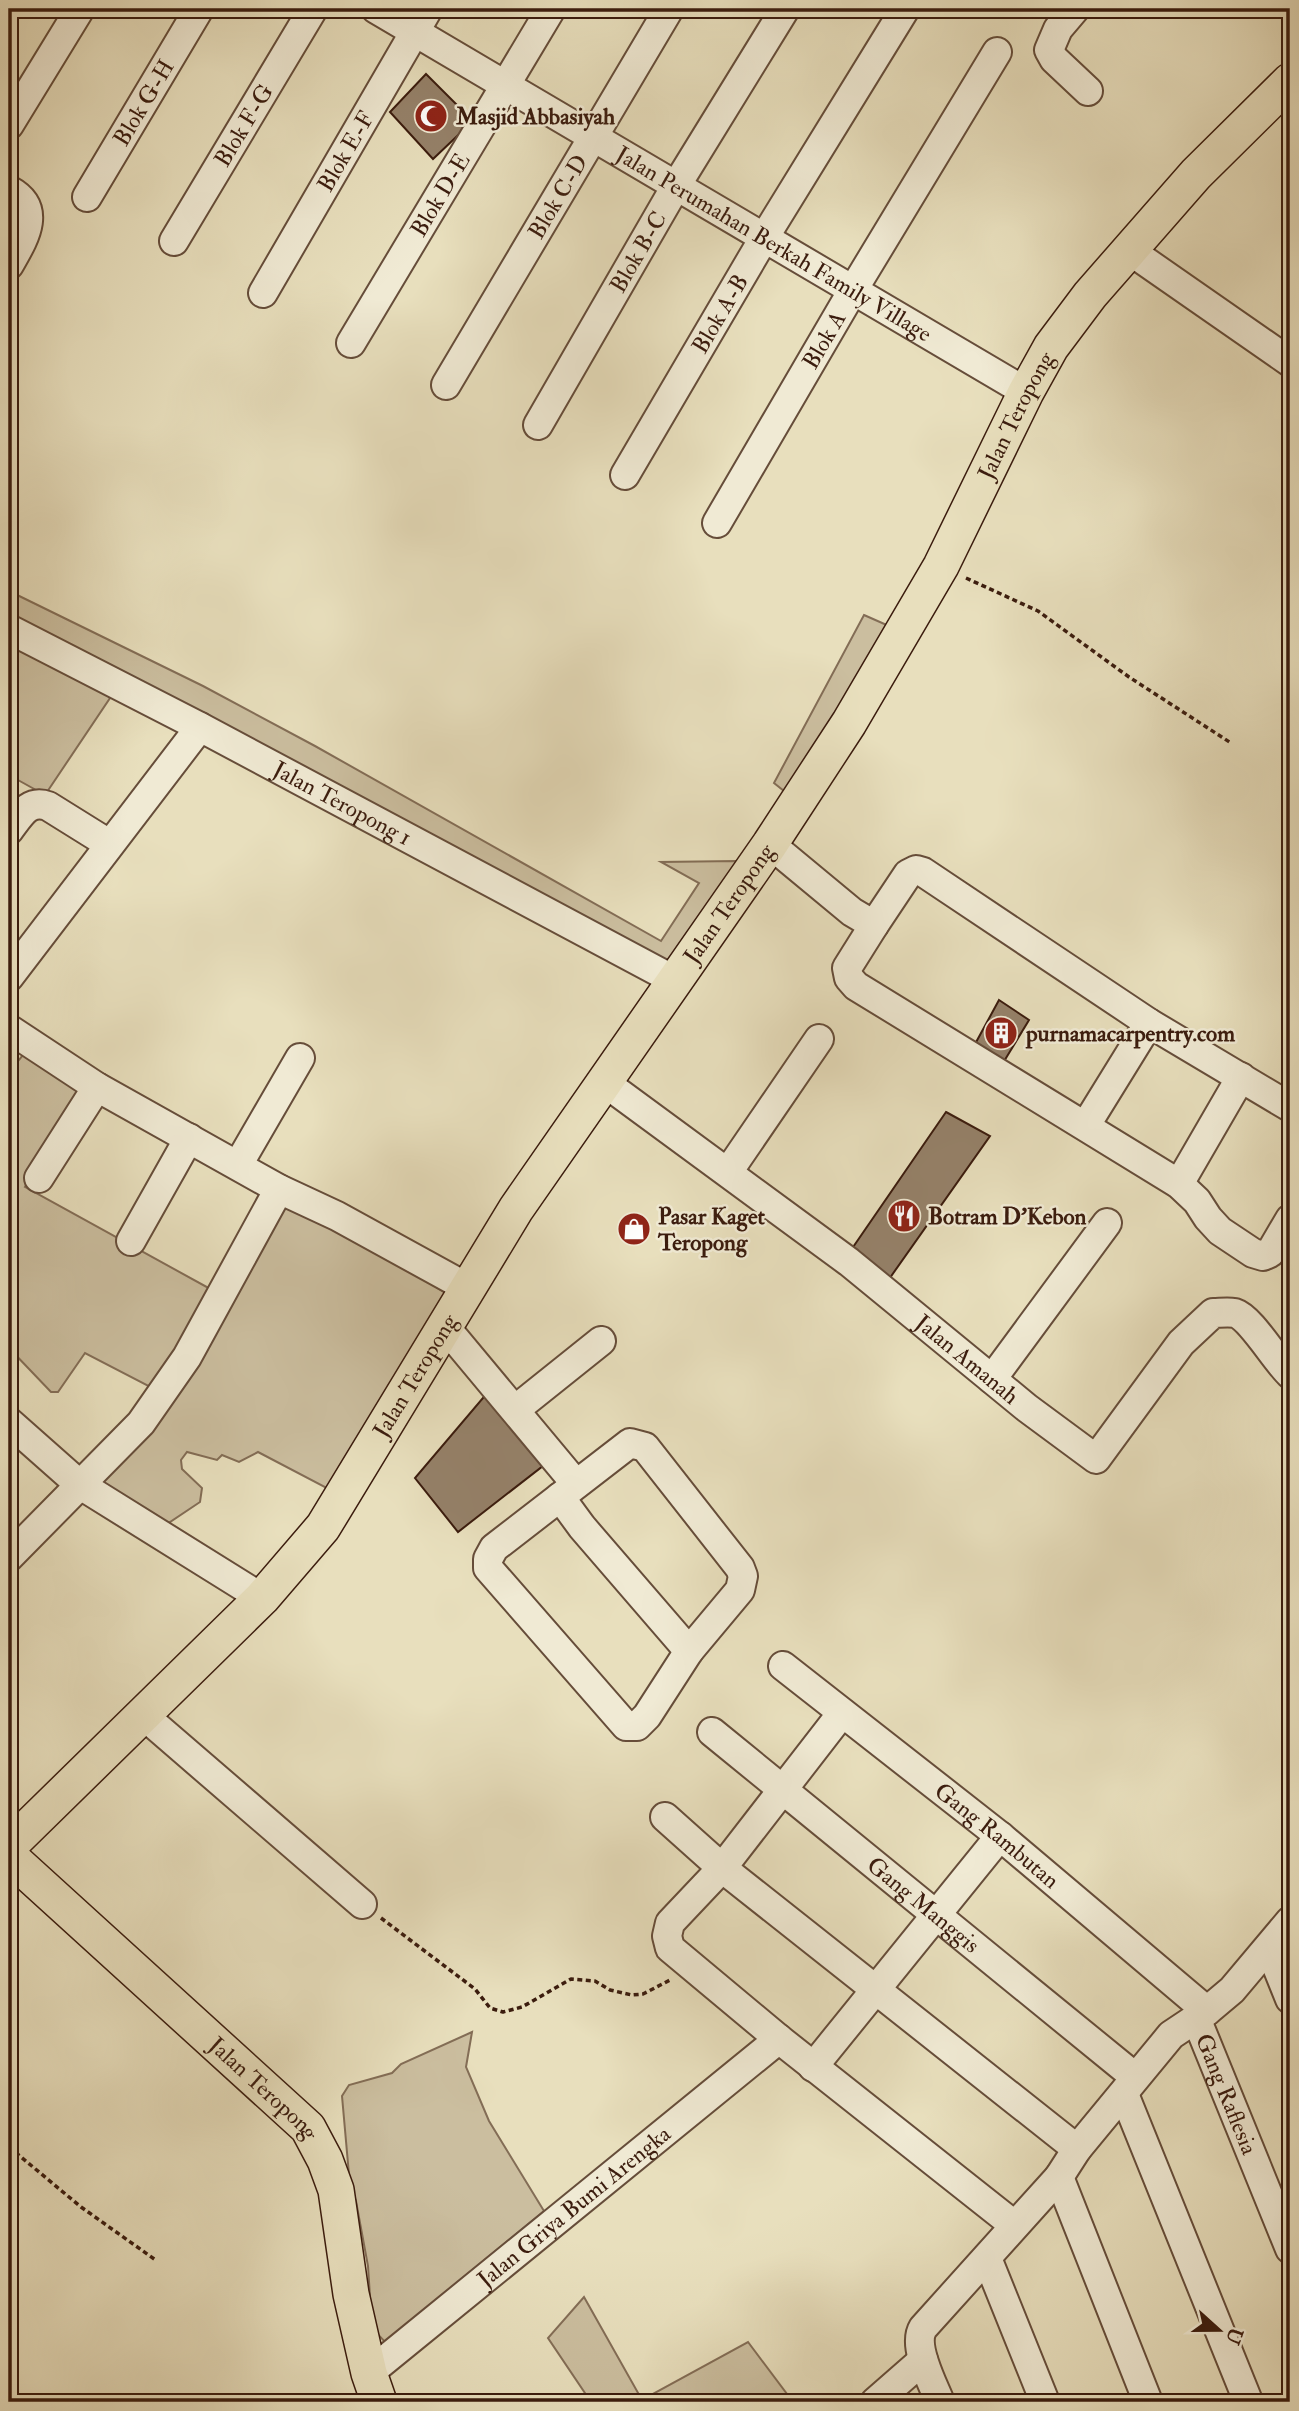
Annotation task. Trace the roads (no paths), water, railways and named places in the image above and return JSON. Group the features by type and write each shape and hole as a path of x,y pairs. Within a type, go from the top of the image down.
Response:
{"main road":[{"name":"Jalan Teropong","path":"9,1846 262,1598 323,1527 516,1209 770,844 849,723 941,566 1026,392 1051,347 1090,295 1196,173 1285,96"},
{"name":"Jalan Teropong","path":"9,1857 308,2128 325,2160 336,2190 351,2294 374,2388"}],"street":[{"path":"9,125 80,9"},
{"name":"Blok G-H","path":"87,197 199,9"},
{"name":"Blok F-G","path":"174,241 313,9"},
{"name":"Jalan Perumahan Berkah Family Village","path":"376,9 421,20 505,85 1026,392"},
{"name":"Blok D-E","path":"351,343 551,9"},
{"name":"Blok C-D","path":"446,385 669,9"},
{"name":"Blok B-C","path":"538,425 676,186 785,9"},
{"name":"Blok A-B","path":"625,475 764,237 905,9"},
{"path":"1074,9 1058,29 1049,50 1054,59 1088,91"},
{"name":"Blok E-F","path":"263,293 421,20"},
{"name":"Blok A","path":"718,523 853,290 997,52"},
{"path":"9,190 20,196 27,208 28,220 25,235 9,265"},
{"path":"1129,250 1290,362"},
{"name":"Jalan Teropong 1","path":"12,637 200,727 674,980"},
{"path":"9,977 200,727"},
{"path":"9,830 28,806 39,803 109,844"},
{"path":"770,844 852,912 874,925"},
{"path":"1290,1107 1149,1023 916,870 908,874 847,968 849,978 856,986 1179,1184 1197,1201 1220,1231 1253,1253 1263,1256 1270,1253 1290,1219"},
{"path":"1086,1125 1149,1023"},
{"path":"9,1029 97,1087 279,1189 337,1216 468,1288"},
{"path":"728,1172 819,1039"},
{"path":"238,1165 300,1058"},
{"path":"1179,1184 1241,1077"},
{"name":"Jalan Amanah","path":"604,1082 849,1262 1027,1408 1096,1458 1181,1343 1213,1313 1235,1313 1248,1320 1277,1362 1290,1374"},
{"path":"39,1178 97,1087"},
{"path":"131,1241 189,1138"},
{"path":"9,1557 141,1423 187,1357 279,1189"},
{"path":"992,1379 1107,1223"},
{"path":"446,1328 516,1409 568,1491 582,1527 689,1651"},
{"path":"516,1409 601,1341"},
{"path":"9,1422 79,1484 262,1598"},
{"path":"630,1443 645,1447 740,1568 743,1576 740,1590 689,1651 647,1716 637,1726 626,1726 488,1568 488,1559 494,1548 568,1491 630,1443"},
{"name":"Gang Rambutan","path":"783,1666 1000,1836 1202,2014"},
{"path":"842,1713 722,1868 670,1923 667,1936 670,1948 813,2067 1014,2225"},
{"path":"142,1714 362,1904"},
{"name":"Gang Manggis","path":"712,1732 784,1788 936,1915 1129,2085"},
{"path":"665,1817 722,1868 1077,2149"},
{"path":"813,2067 1000,1836"},
{"path":"940,2402 923,2360 921,2332 1059,2176 1077,2149 1171,2035 1231,1990 1290,1921"},
{"path":"1269,1947 1290,1999"},
{"name":"Gang Raflesia","path":"1202,2014 1290,2249"},
{"name":"Jalan Griya Bumi Arengka","path":"374,2388 779,2039"},
{"path":"1129,2085 1248,2401"},
{"path":"1059,2176 1148,2402"},
{"path":"987,2258 1045,2402"},
{"path":"875,2402 923,2360"}],"place":[{"name":"Masjid Abbasiyah","path":"431,116"},
{"name":"purnamacarpentry.com","path":"1001,1033"},
{"name":"Botram D'Kebon","path":"904,1216"},
{"name":"Pasar Kaget Teropong","path":"634,1229"}]}
